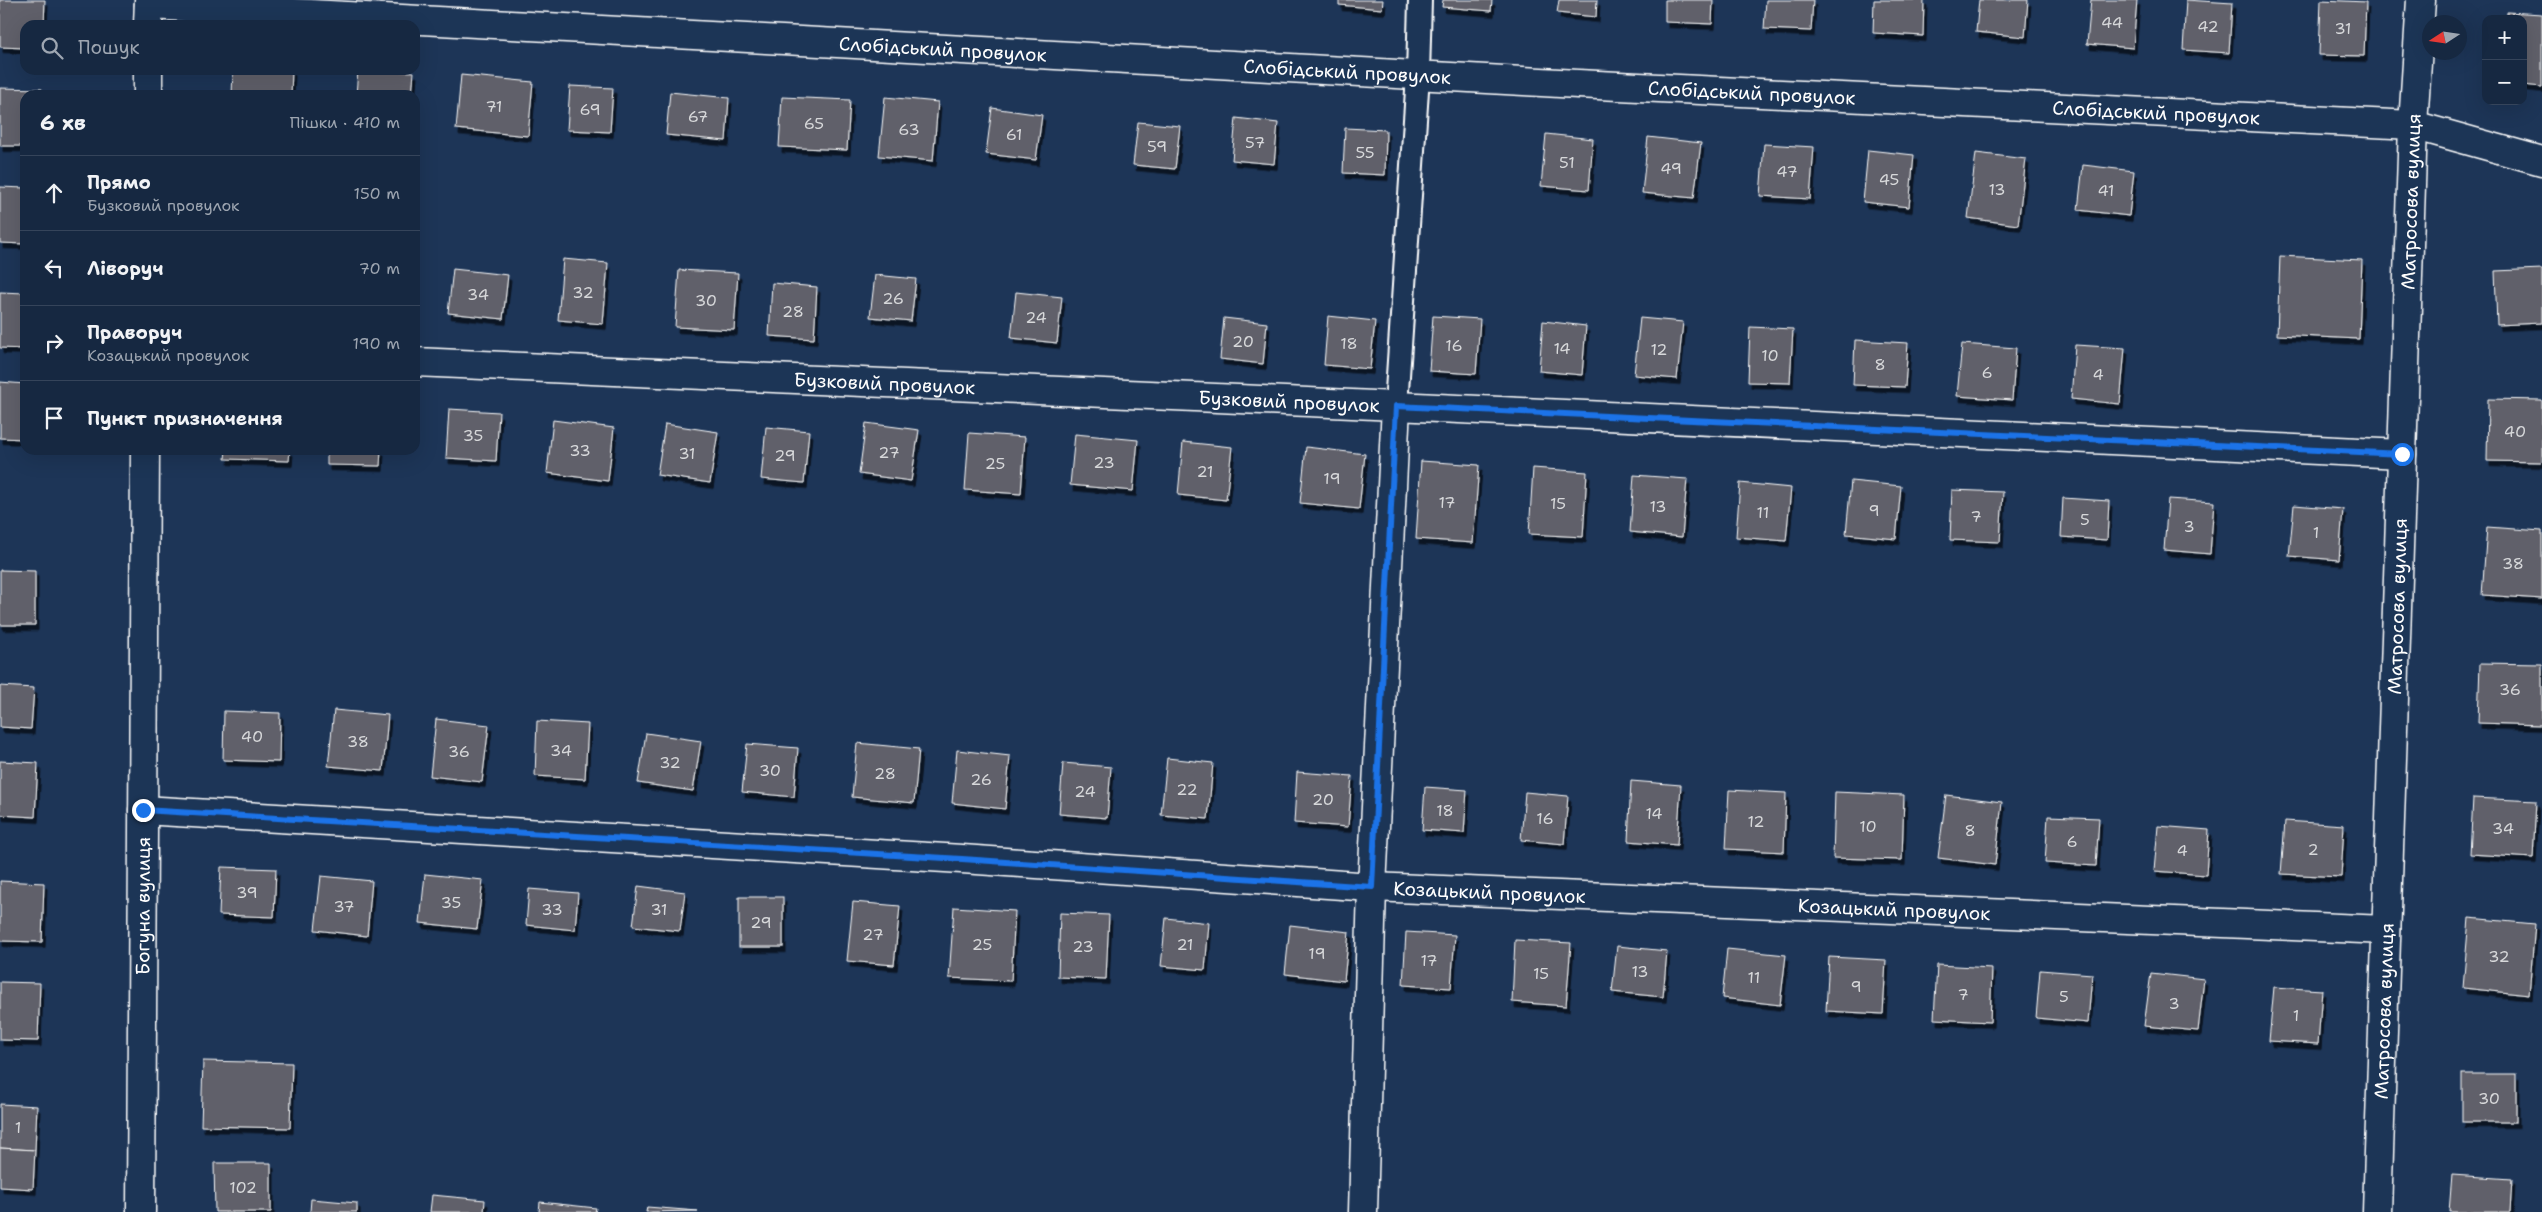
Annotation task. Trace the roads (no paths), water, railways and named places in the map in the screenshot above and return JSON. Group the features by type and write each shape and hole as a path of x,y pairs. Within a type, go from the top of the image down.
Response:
{"street":[{"name":"Матросова вулиця","path":"2377,1212 2413,125 2420,0"},
{"name":"Слобідський провулок","path":"148,10 343,20"},
{"name":"Слобідський провулок","path":"420,24 2413,125 2542,161"},
{"path":"148,75 148,90"},
{"name":"Бузковий провулок","path":"420,362 2402,454"},
{"path":"1363,1212 1372,887 1396,406"},
{"name":"Богуна вулиця","path":"141,1212 146,455"},
{"name":"Козацький провулок","path":"143,810 962,859 1372,887 2386,930"}],"lane":[{"path":"1396,406 1418,75 1420,0"}]}
